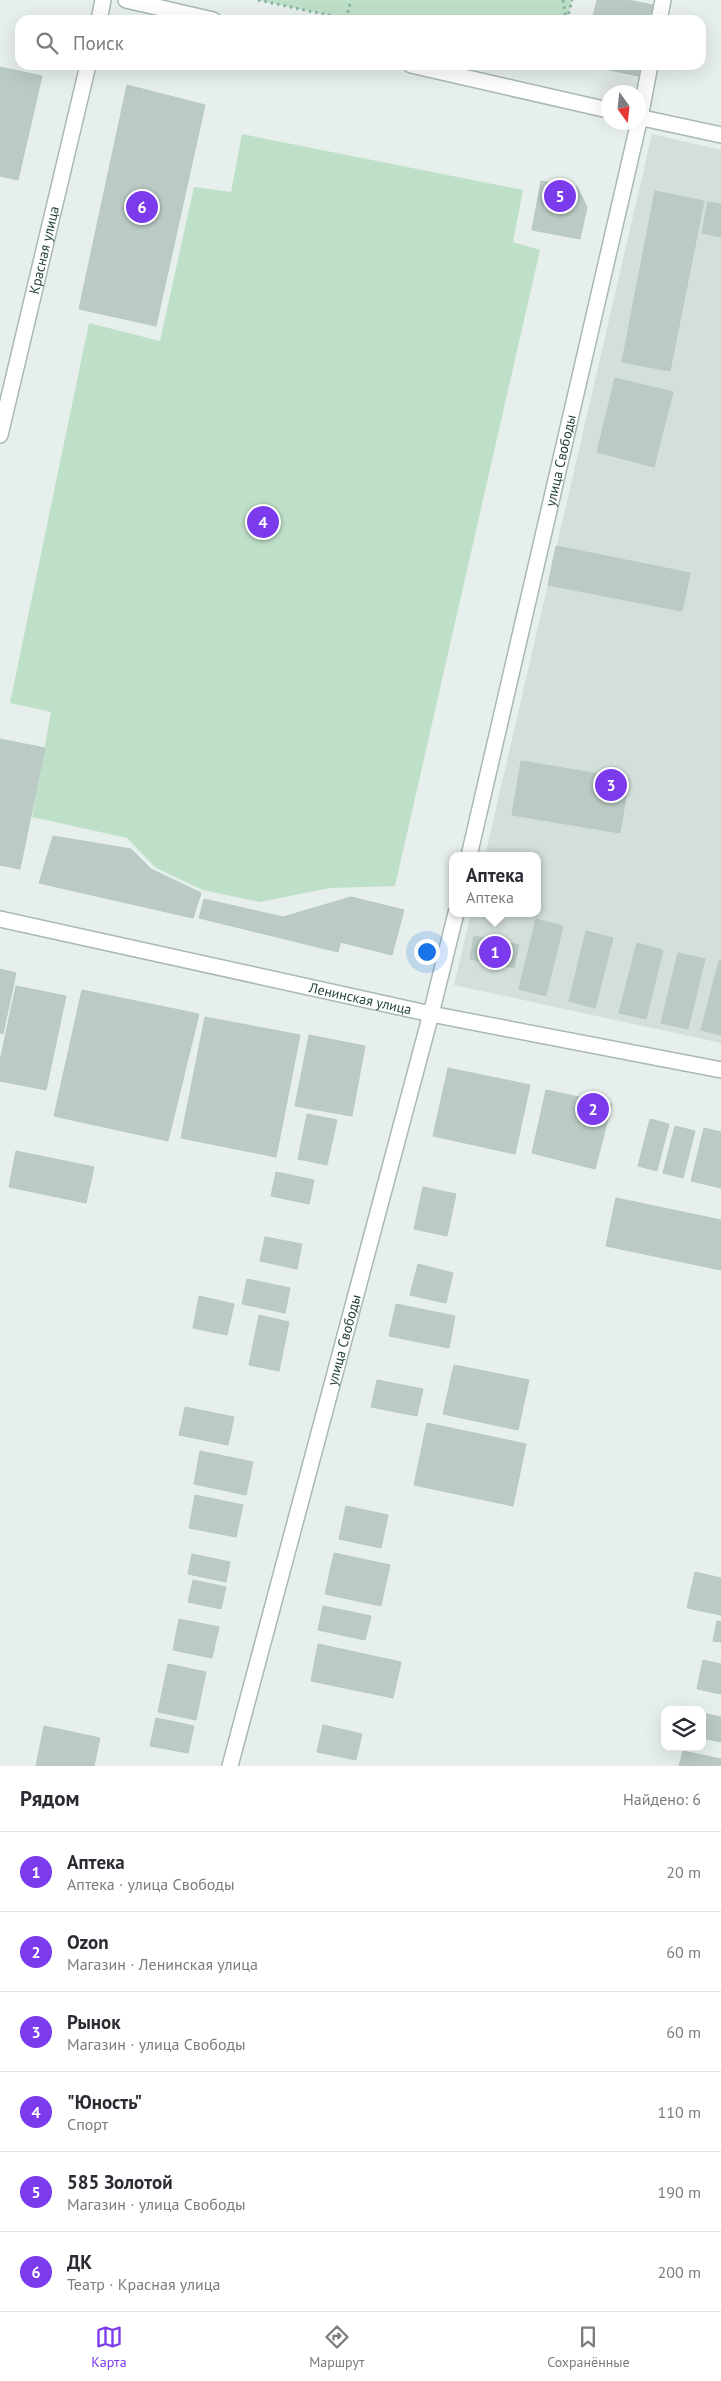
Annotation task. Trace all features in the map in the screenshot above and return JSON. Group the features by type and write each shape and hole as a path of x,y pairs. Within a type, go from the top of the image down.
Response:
{"street":[{"path":"100,15 104,0"},
{"path":"126,0 191,15"},
{"path":"660,15 663,0"},
{"name":"Красная улица","path":"0,435 87,70"},
{"path":"433,70 601,108"},
{"name":"улица Свободы","path":"646,85 649,70"},
{"path":"646,119 721,135"},
{"name":"улица Свободы","path":"470,852 636,130"},
{"name":"улица Свободы","path":"230,1766 431,1014 455,917"},
{"name":"Ленинская улица","path":"0,919 431,1014 721,1070"}],"path":[{"path":"258,0 327,15"},
{"path":"347,15 351,0"},
{"path":"563,0 566,15"},
{"path":"568,15 572,0"}],"shaded area":[{"path":"652,134 721,150 721,1043 454,985 470,917 541,917 541,852 486,852"}],"green space":[{"path":"258,0 572,0 568,15 328,15"},
{"path":"242,134 523,190 513,242 540,250 395,886 330,888 260,902 203,890 156,868 127,838 32,817 51,712 10,703 89,323 160,341 194,187 231,192"}],"building":[{"path":"597,0 628,0 653,5 651,15 593,15"},
{"path":"0,67 42,76 18,180 0,176"},
{"path":"610,70 639,70 638,76"},
{"path":"127,85 205,105 156,326 79,309"},
{"path":"541,181 577,187 587,207 580,239 532,230"},
{"path":"655,191 704,201 670,371 622,362"},
{"path":"708,202 721,204 721,237 702,233"},
{"path":"615,378 673,392 654,467 597,452"},
{"path":"556,546 690,573 682,611 548,585"},
{"path":"0,739 45,748 20,869 0,865"},
{"path":"521,761 629,779 620,833 512,815"},
{"path":"53,836 131,849 151,869 201,893 193,918 39,883"},
{"path":"351,897 338,952 199,918 204,899 283,917"},
{"path":"351,897 404,910 392,955 340,942"},
{"path":"536,919 563,926 546,996 519,989"},
{"path":"586,931 613,938 595,1008 569,1001"},
{"path":"474,936 519,945 514,968 470,959"},
{"path":"637,943 663,950 646,1019 619,1013"},
{"path":"678,953 705,959 688,1029 661,1023"},
{"path":"719,961 721,961 721,1035 701,1030"},
{"path":"0,969 16,973 3,1034 0,1033"},
{"path":"16,986 66,996 46,1090 0,1081 0,1061"},
{"path":"82,990 199,1014 168,1141 54,1116"},
{"path":"205,1017 300,1035 276,1157 181,1138"},
{"path":"309,1035 365,1046 352,1116 295,1106"},
{"path":"448,1068 530,1085 515,1154 433,1136"},
{"path":"546,1090 612,1104 595,1169 532,1153"},
{"path":"307,1114 337,1120 327,1165 298,1159"},
{"path":"650,1119 669,1124 657,1171 638,1166"},
{"path":"675,1126 695,1131 683,1178 663,1173"},
{"path":"704,1128 721,1132 721,1188 691,1181"},
{"path":"16,1151 94,1167 86,1203 9,1187"},
{"path":"276,1172 314,1180 309,1204 271,1196"},
{"path":"423,1187 456,1194 447,1236 414,1229"},
{"path":"616,1198 721,1220 721,1270 606,1246"},
{"path":"265,1237 302,1244 297,1269 260,1261"},
{"path":"418,1264 453,1273 446,1303 410,1295"},
{"path":"247,1279 290,1288 285,1313 242,1304"},
{"path":"199,1296 234,1304 227,1335 193,1328"},
{"path":"396,1304 455,1316 449,1348 389,1336"},
{"path":"259,1315 289,1322 279,1371 249,1365"},
{"path":"454,1365 529,1380 518,1430 443,1414"},
{"path":"377,1380 423,1389 417,1416 371,1407"},
{"path":"185,1407 234,1417 228,1445 179,1435"},
{"path":"427,1423 526,1444 513,1506 414,1485"},
{"path":"200,1451 253,1462 246,1495 194,1484"},
{"path":"195,1495 243,1505 236,1537 189,1528"},
{"path":"346,1506 388,1515 381,1548 339,1539"},
{"path":"334,1553 390,1565 381,1606 325,1594"},
{"path":"192,1554 230,1562 226,1582 188,1574"},
{"path":"695,1572 721,1578 721,1615 687,1608"},
{"path":"193,1580 226,1587 221,1609 188,1602"},
{"path":"323,1606 371,1616 365,1640 318,1630"},
{"path":"179,1619 219,1627 212,1658 173,1650"},
{"path":"717,1621 721,1622 721,1642 713,1641"},
{"path":"318,1644 401,1662 393,1698 311,1681"},
{"path":"703,1660 721,1664 721,1694 697,1689"},
{"path":"168,1664 206,1672 196,1720 158,1712"},
{"path":"706,1714 721,1717 721,1742 706,1739"},
{"path":"156,1718 194,1726 188,1753 150,1746"},
{"path":"323,1725 362,1734 356,1760 317,1752"},
{"path":"44,1726 100,1738 94,1766 36,1766"},
{"path":"683,1751 721,1759 721,1766 679,1766"}],"place":[{"name":"585 Золотой","path":"560,196"},
{"name":"ДК","path":"142,207"},
{"name":"\"Юность\"","path":"263,522"},
{"name":"Рынок","path":"611,785"},
{"name":"Аптека","path":"495,952"},
{"name":"Ozon","path":"593,1109"}]}
